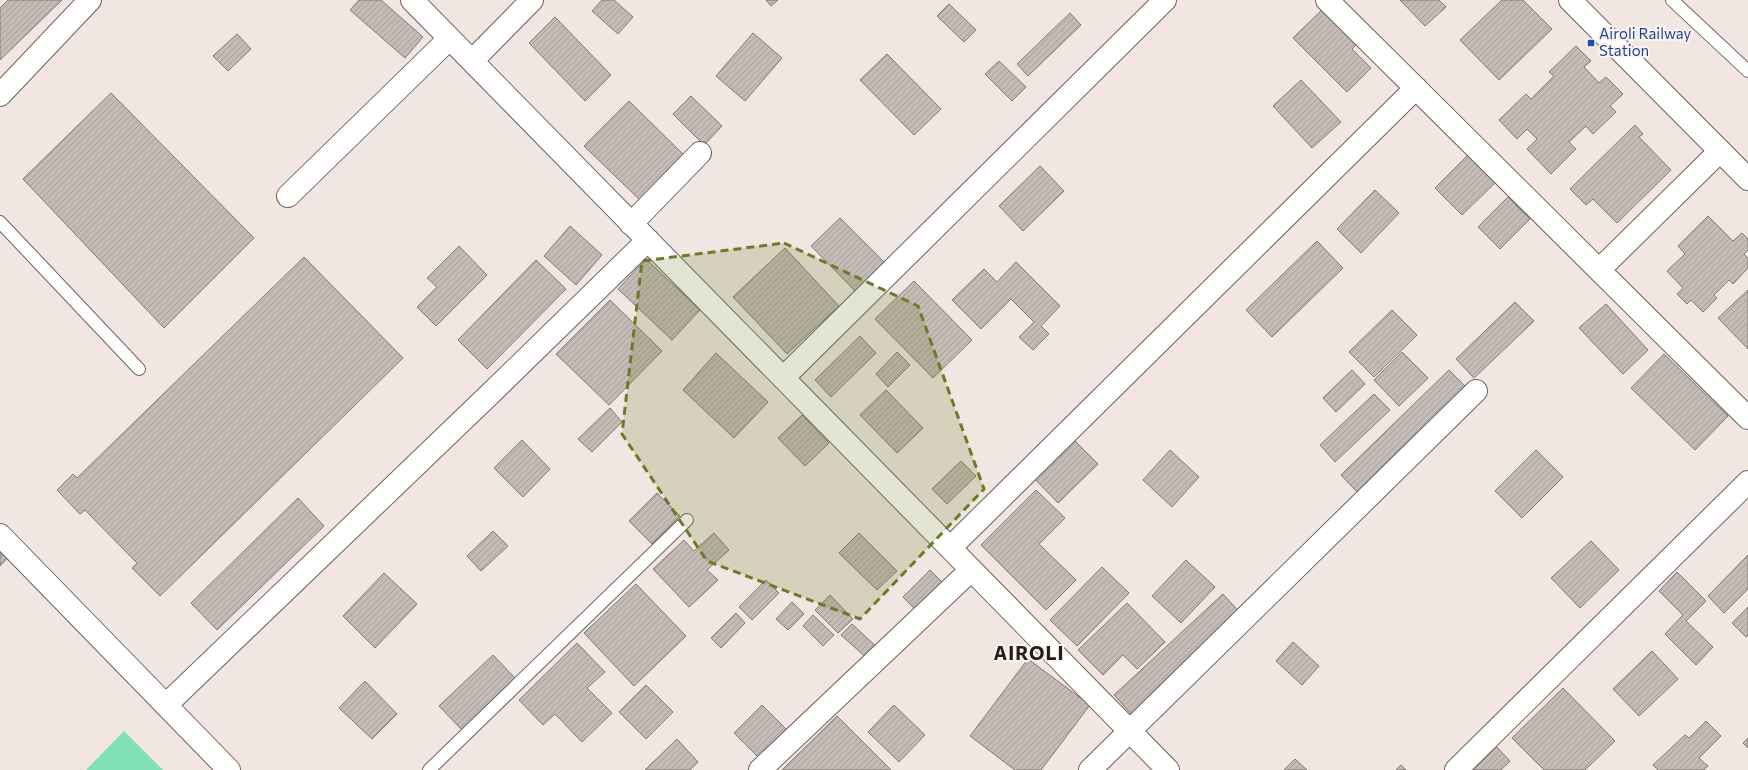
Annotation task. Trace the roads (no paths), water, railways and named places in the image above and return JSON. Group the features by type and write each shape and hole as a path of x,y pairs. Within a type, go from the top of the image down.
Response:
{"street":[{"path":"0,95 90,0"},
{"path":"412,0 1168,770"},
{"path":"472,61 532,0"},
{"path":"783,378 1165,0"},
{"path":"1327,0 1748,418"},
{"path":"1570,0 1748,179"},
{"path":"288,196 449,38"},
{"path":"950,548 1416,88"},
{"path":"1599,270 1720,151"},
{"path":"631,224 700,153"},
{"path":"166,705 491,394 648,240"},
{"path":"1090,770 1476,391"},
{"path":"1456,770 1748,482"},
{"path":"0,535 229,770"},
{"path":"760,770 972,570"}],"lane":[{"path":"1672,0 1748,71"},
{"path":"0,222 139,369"},
{"path":"429,770 687,520"}],"place":[{"name":"Airoli Railway Station","path":"1591,43"}],"district":[{"name":"AIROLI","path":"1029,653"}]}
